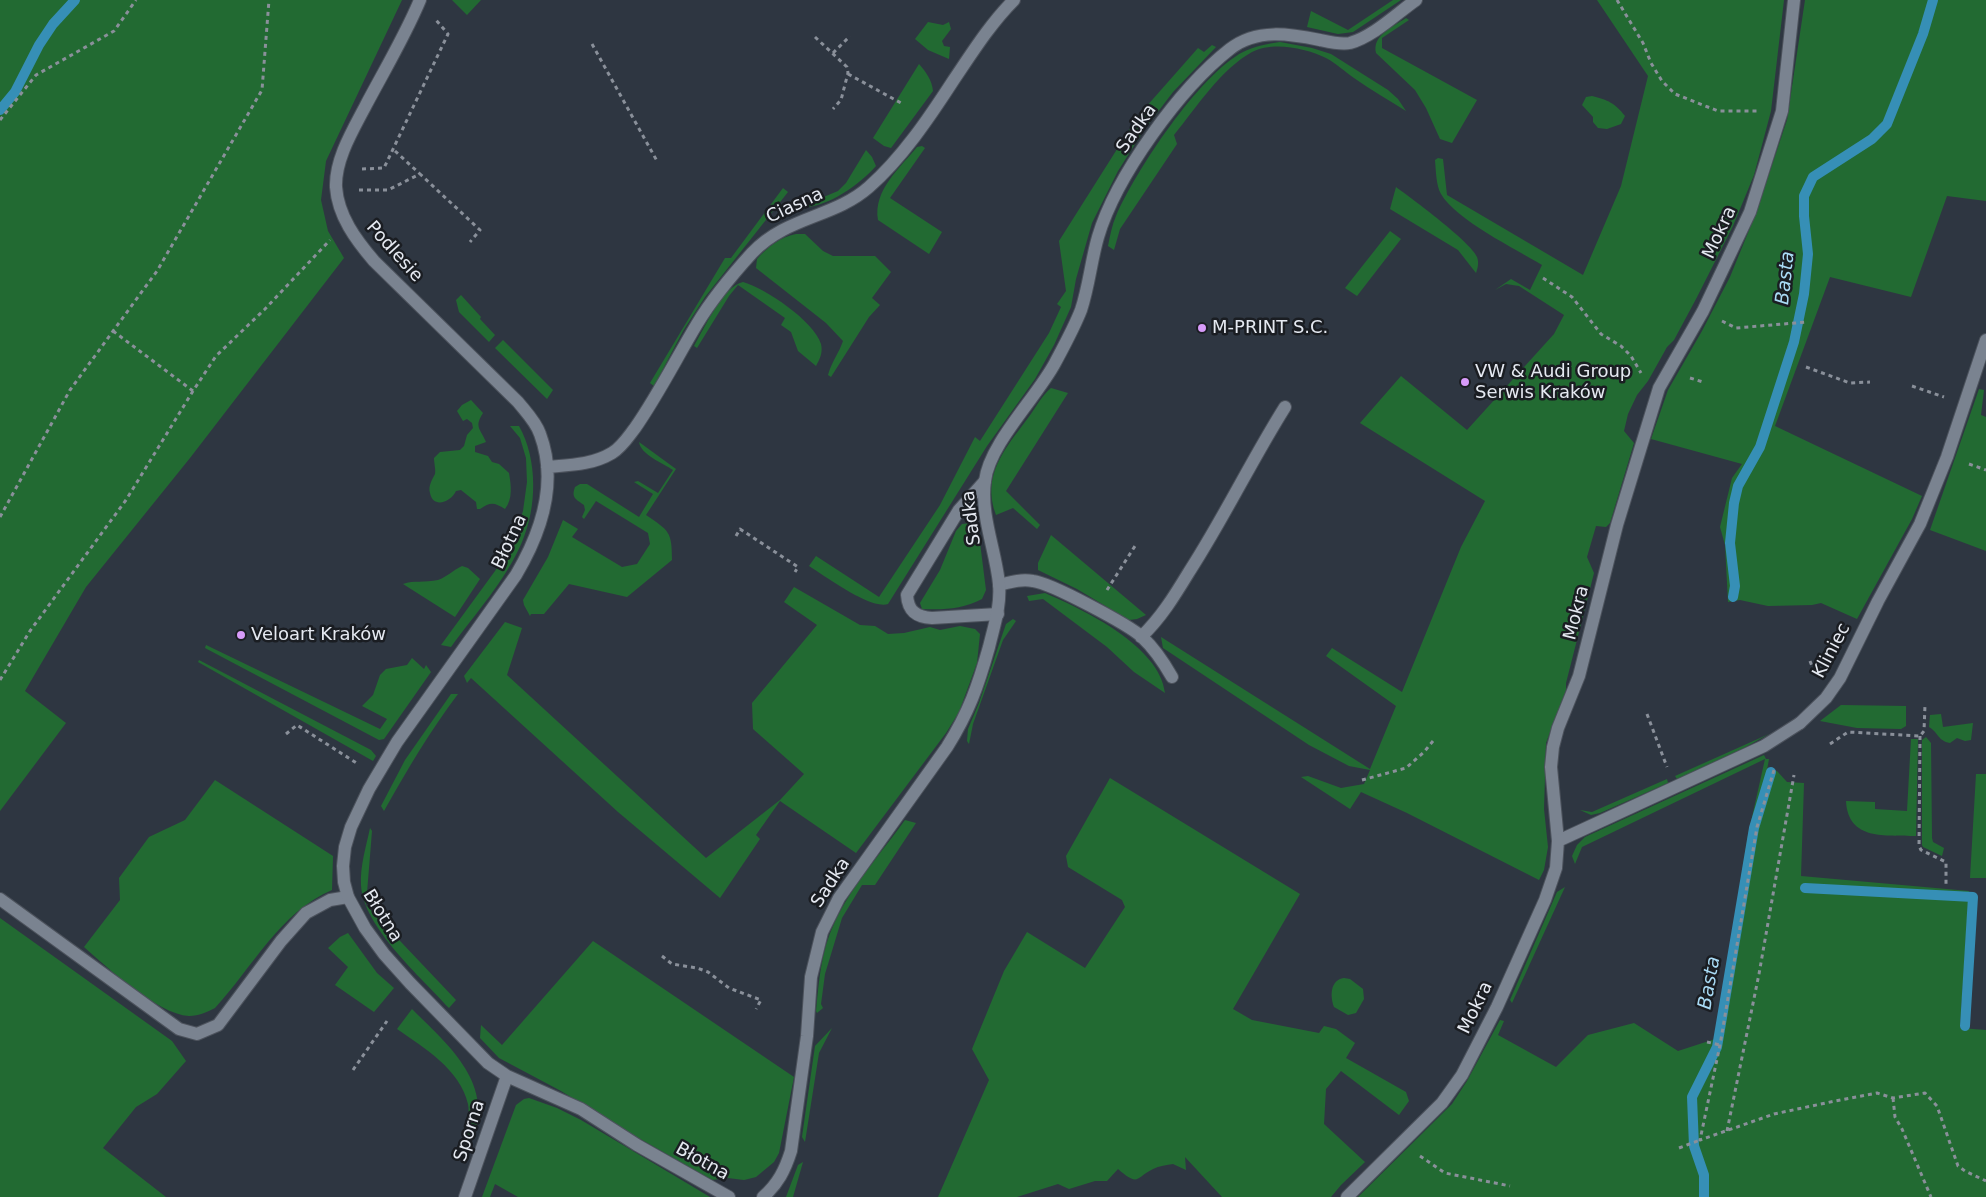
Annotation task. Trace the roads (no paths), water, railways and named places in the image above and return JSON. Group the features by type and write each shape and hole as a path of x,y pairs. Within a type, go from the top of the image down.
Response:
{"street":[{"name":"Podlesie","path":"420,0 350,135 338,166 336,187 340,204 346,223 361,246 374,261 518,402 540,432 545,449 547,467"},
{"name":"Ciasna","path":"547,467 597,461 614,452 623,444 651,404 712,301 746,259 762,242 775,233 846,202 868,188 891,165 952,84 985,32 1014,0"},
{"name":"Sadka","path":"763,1197 775,1186 786,1168 791,1151 807,1036 811,977 822,932 839,898 906,806 960,726 976,693 998,614 999,585 986,511 984,482 990,462 1004,438 1053,367 1068,338 1081,308 1098,236 1113,201 1146,144 1191,87 1232,47 1252,37 1288,34 1348,44 1368,34 1416,0"},
{"name":"Mokra","path":"1347,1197 1442,1103 1462,1075 1497,1007 1545,900 1556,868 1558,841 1551,767 1553,747 1558,728 1581,667 1617,525 1659,388 1703,311 1750,212 1782,111 1794,0"},
{"name":"Kliniec","path":"1558,841 1764,746 1800,723 1826,698 1840,678 1878,601 1920,524 1947,457 1986,340"},
{"path":"1142,636 1156,622 1206,546 1240,487 1259,448 1285,407"},
{"name":"Błotna","path":"547,467 544,506 539,528 529,553 502,595 397,742 370,789 351,827 345,847 344,882 348,897 365,928 384,954 488,1063 507,1076 581,1110 645,1150 729,1197"},
{"path":"984,482 959,510 907,595 911,611 921,617 998,614"},
{"path":"999,585 1018,580 1036,581 1072,596 1142,636 1164,662 1172,677"},
{"path":"0,899 179,1029 197,1034 218,1025 281,942 306,913 330,900 348,897"},
{"name":"Sporna","path":"465,1197 507,1076"}],"waterway":[{"path":"0,110 15,92 39,45 53,24 75,0"},
{"name":"Basta","path":"1733,597 1735,586 1730,543 1734,503 1738,486 1760,447 1794,342 1804,294 1808,254 1804,196 1813,177 1872,139 1887,124 1923,34 1933,0"},
{"name":"Basta","path":"1704,1197 1704,1175 1694,1146 1692,1097 1717,1047 1754,828 1771,772"},
{"path":"1805,888 1973,897 1965,1026"}],"place":[{"name":"M-PRINT S.C.","path":"1202,328"},
{"name":"VW & Audi Group Serwis Kraków","path":"1465,382"},
{"name":"Veloart Kraków","path":"241,635"}]}
